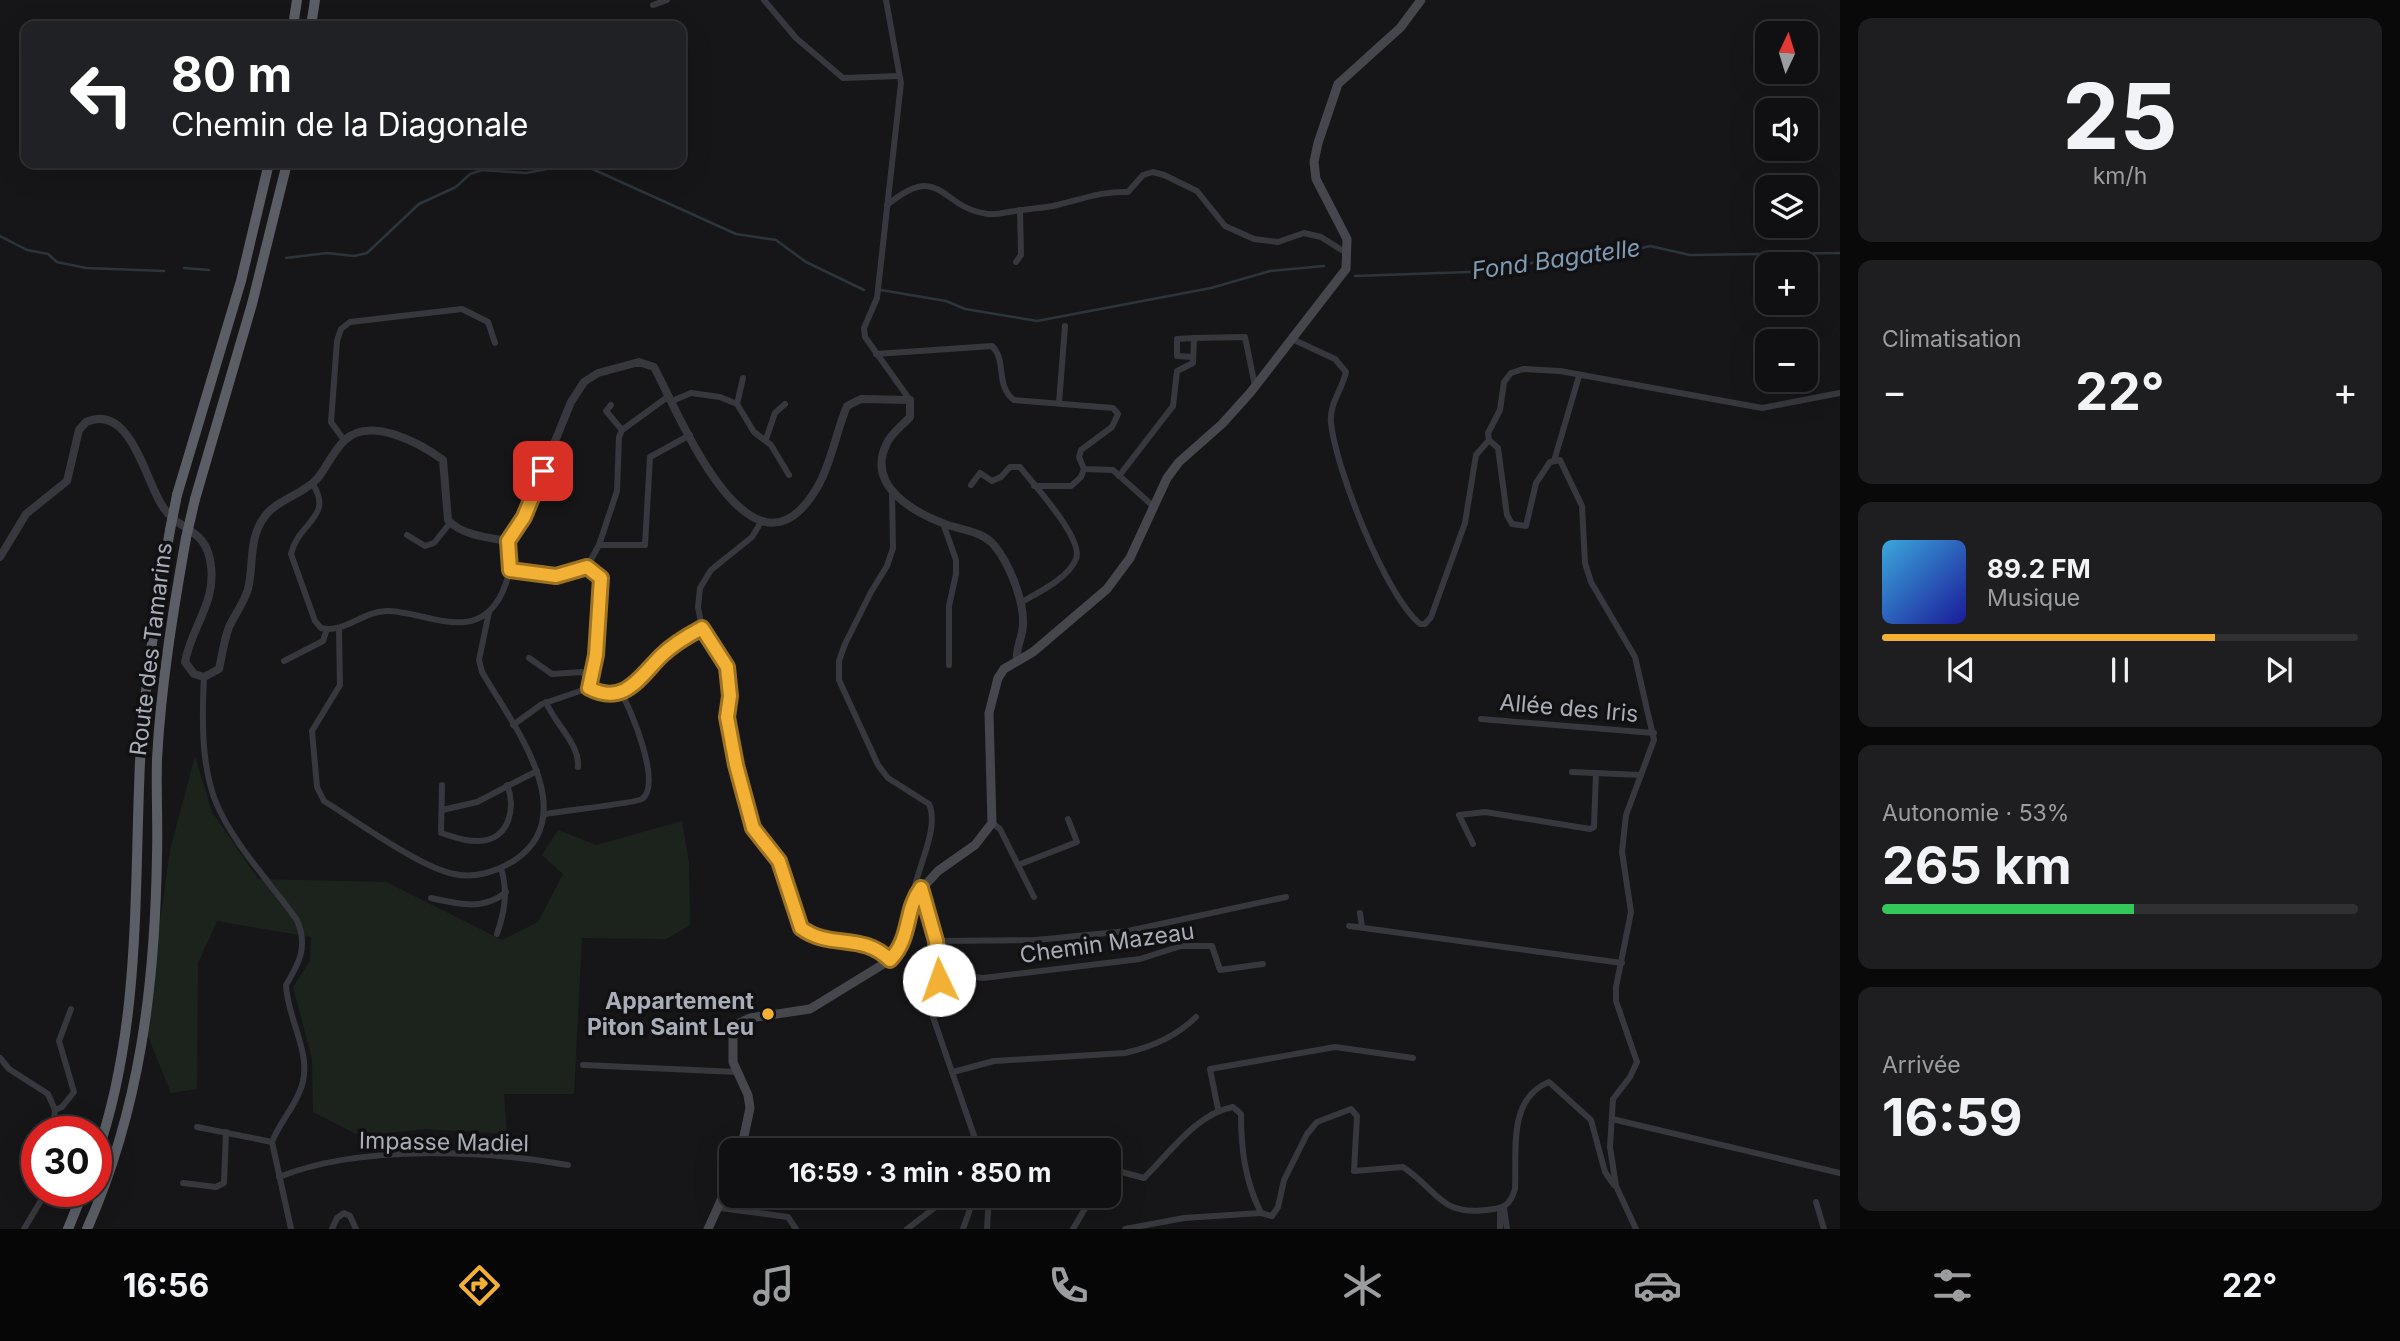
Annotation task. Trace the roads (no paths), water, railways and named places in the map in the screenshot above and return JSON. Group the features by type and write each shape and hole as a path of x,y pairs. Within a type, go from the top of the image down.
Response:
{"highway":[{"path":"294,21 297,0"},
{"path":"312,21 315,0"},
{"name":"Route des Tamarins","path":"107,1116 118,1074 133,980 140,762 146,683 170,530 177,495 241,281 268,168"},
{"name":"Route des Tamarins","path":"87,1229 115,1158 140,1064 153,953 157,761 162,692 195,499 253,304 286,168"},
{"path":"68,1229 77,1207"}],"main road":[{"path":"744,1138 750,1108 731,1048 739,1023 750,1018 810,1009 890,960 902,947 921,888 938,871 975,845 992,823 990,702 998,678 1017,661 1034,652 1107,589 1130,558 1179,462 1222,424 1255,386 1346,269 1349,254 1342,226 1316,178 1314,162 1318,143 1338,84 1399,28 1421,0"},
{"path":"708,1229 720,1208"}],"street":[{"path":"653,5 667,0"},
{"path":"764,0 791,33 843,78 900,76"},
{"path":"886,0 900,76 877,298 864,328 865,337 910,400 910,416 886,443 883,454 882,468 892,493 893,548 887,566 870,592 842,652 839,680 878,765 888,778 929,804 932,810 928,842 912,888 911,913"},
{"path":"887,205 907,189 924,184 942,190 963,206 989,214 1054,205 1107,191 1128,192 1143,175 1153,172 1197,191 1225,226 1254,239 1278,242 1304,233 1321,237 1349,254"},
{"path":"1017,262 1021,256 1020,210"},
{"path":"344,440 331,422 337,341 341,329 350,323 462,309 488,322 495,343"},
{"path":"1059,403 1065,326"},
{"path":"1194,357 1177,356 1177,339 1245,337 1255,386"},
{"path":"1119,477 1173,406 1177,371 1193,363 1194,338"},
{"path":"1292,339 1335,359 1346,372 1342,389 1331,407 1331,424 1349,497 1407,610 1420,624 1425,624 1434,610 1465,523 1476,455 1489,440"},
{"path":"876,354 992,346 996,349 1001,383 1007,395 1022,402 1113,408 1118,414 1112,427 1081,450 1079,457 1084,469"},
{"path":"312,483 322,497 321,508 294,543 291,554 315,621 327,629 339,628 373,612 388,611 437,622 472,620 489,612 500,597 510,570 508,541 524,517 571,402 583,382 598,373 639,362 654,367 724,495 761,522 780,523 795,514 817,488 847,406 861,399 910,400"},
{"path":"1636,1229 1616,1186 1611,1164 1613,1099 1630,1077 1637,1062 1616,1001 1616,987 1631,912 1622,852 1626,815 1654,740 1654,733 1635,657 1591,582 1585,563 1578,492 1567,468 1560,460 1550,462 1536,483 1526,526 1512,524 1507,515 1498,448 1489,440 1488,433 1500,410 1504,382 1511,373 1536,369 1762,408 1840,393"},
{"path":"1554,461 1578,376"},
{"path":"737,404 743,378"},
{"path":"510,570 556,576 587,567 598,545 618,482 618,443 622,430 671,398 691,393 720,397 737,404 754,432 766,439 789,475"},
{"path":"766,439 775,413 785,404"},
{"path":"611,405 606,411 622,430"},
{"path":"0,557 26,514 67,481 79,430 93,418 106,419 120,428 133,444 164,510 189,534 204,539 211,591 204,616 187,648 185,662 194,674 204,677 219,669 228,630 249,586 253,545 264,517 275,506 312,483 344,440 354,433 368,429 384,432 443,460 446,511 450,523 479,535 508,541"},
{"path":"598,545 645,545 650,457 690,435"},
{"path":"971,485 980,473 992,481 1015,465 1076,540 1077,557 1054,582 1020,604"},
{"path":"1084,469 1112,470 1154,507"},
{"path":"1034,486 1072,486 1084,469"},
{"path":"892,493 943,523 983,535 992,543 1002,557 1020,604 1024,625 1017,661"},
{"path":"761,522 752,537 711,570 700,588 698,607 702,628 727,667 730,696 727,717 736,765 753,828 779,861 801,928 810,935 877,947 890,960"},
{"path":"407,534 425,546 434,544 450,523"},
{"path":"943,523 956,560 956,574 949,606 949,666"},
{"path":"587,567 598,575 601,582 589,688"},
{"path":"339,628 340,685 312,731 317,787 324,802 434,867 454,874 468,875 501,868 533,846 546,814 537,771 482,672 480,660 488,632 489,612"},
{"path":"513,726 546,702 589,688 598,692 621,693 634,687 673,645 702,628"},
{"path":"284,661 323,641 327,629"},
{"path":"529,658 552,674 578,671 592,680"},
{"path":"204,677 205,747 209,782 216,802 231,829 297,920 303,935 300,962 286,985 305,1064 304,1079 299,1094 272,1142 290,1229"},
{"path":"546,814 597,805 631,803 643,799 649,790 648,767 632,710 621,693"},
{"path":"546,702 553,719 573,746 578,767"},
{"name":"Allée des Iris","path":"1481,719 1654,733"},
{"path":"442,810 477,802 537,771"},
{"path":"1572,772 1641,775"},
{"path":"1473,844 1459,815 1485,812 1590,829 1594,827 1596,774"},
{"path":"442,785 441,833 484,841 493,837 510,820 513,803 507,785"},
{"path":"1018,865 1077,842 1068,820"},
{"path":"992,823 1000,829 1034,897"},
{"path":"497,934 506,892 501,868"},
{"path":"921,888 936,941 939,973 933,1017 975,1138"},
{"path":"431,898 481,905 497,900 506,892"},
{"path":"936,941 1036,940 1128,931 1286,897"},
{"path":"1360,913 1362,927"},
{"path":"1349,926 1622,963"},
{"name":"Chemin Mazeau","path":"939,973 983,978 1140,959 1181,946 1212,946 1220,970 1263,964"},
{"path":"55,1110 60,1109 74,1092 60,1041 71,1009"},
{"path":"953,1072 994,1061 1125,1054 1146,1048 1184,1029 1196,1017"},
{"path":"1218,1109 1210,1069 1335,1047 1412,1058"},
{"path":"0,1059 9,1069 48,1094 55,1110 54,1116"},
{"path":"583,1065 737,1072"},
{"path":"1125,1229 1171,1220 1261,1213 1272,1216 1278,1207 1284,1180 1307,1134 1317,1122 1351,1109 1357,1116 1354,1171 1403,1167 1451,1208 1464,1212 1502,1208 1511,1201 1515,1189 1520,1109 1540,1086 1549,1082 1591,1120 1605,1172 1616,1186"},
{"path":"1121,1172 1144,1178 1159,1160 1218,1109 1233,1107 1241,1114 1242,1154 1261,1213"},
{"path":"1612,1119 1840,1173"},
{"path":"197,1127 272,1142"},
{"path":"183,1183 216,1187 224,1183 226,1132"},
{"name":"Impasse Madiel","path":"279,1177 338,1159 402,1155 483,1157 568,1165"},
{"path":"1816,1202 1824,1229"},
{"path":"24,1229 37,1207"},
{"path":"720,1208 788,1217 796,1229"},
{"path":"907,1229 934,1208"},
{"path":"963,1229 970,1208"},
{"path":"987,1229 988,1208"},
{"path":"1073,1229 1085,1208"},
{"path":"1500,1229 1502,1208"},
{"path":"1502,1208 1507,1229"},
{"path":"332,1229 337,1218 344,1213 350,1216 356,1229"}],"waterway":[{"name":"Fond Bagatelle","path":"286,258 327,253 354,256 367,253 419,204 456,187 470,174 482,170 526,173 552,168"},
{"name":"Fond Bagatelle","path":"590,168 736,234 776,240 806,262 864,290"},
{"name":"Fond Bagatelle","path":"0,236 27,250 48,254 57,262 86,268 164,271"},
{"name":"Fond Bagatelle","path":"1355,276 1497,271 1557,257 1600,258 1650,246 1690,255 1840,253"},
{"name":"Fond Bagatelle","path":"881,290 946,301 965,309 1037,321 1211,288 1270,271 1324,266"},
{"name":"Fond Bagatelle","path":"184,268 209,270"}],"place":[{"name":"Appartement Piton Saint Leu","path":"768,1014"}]}
